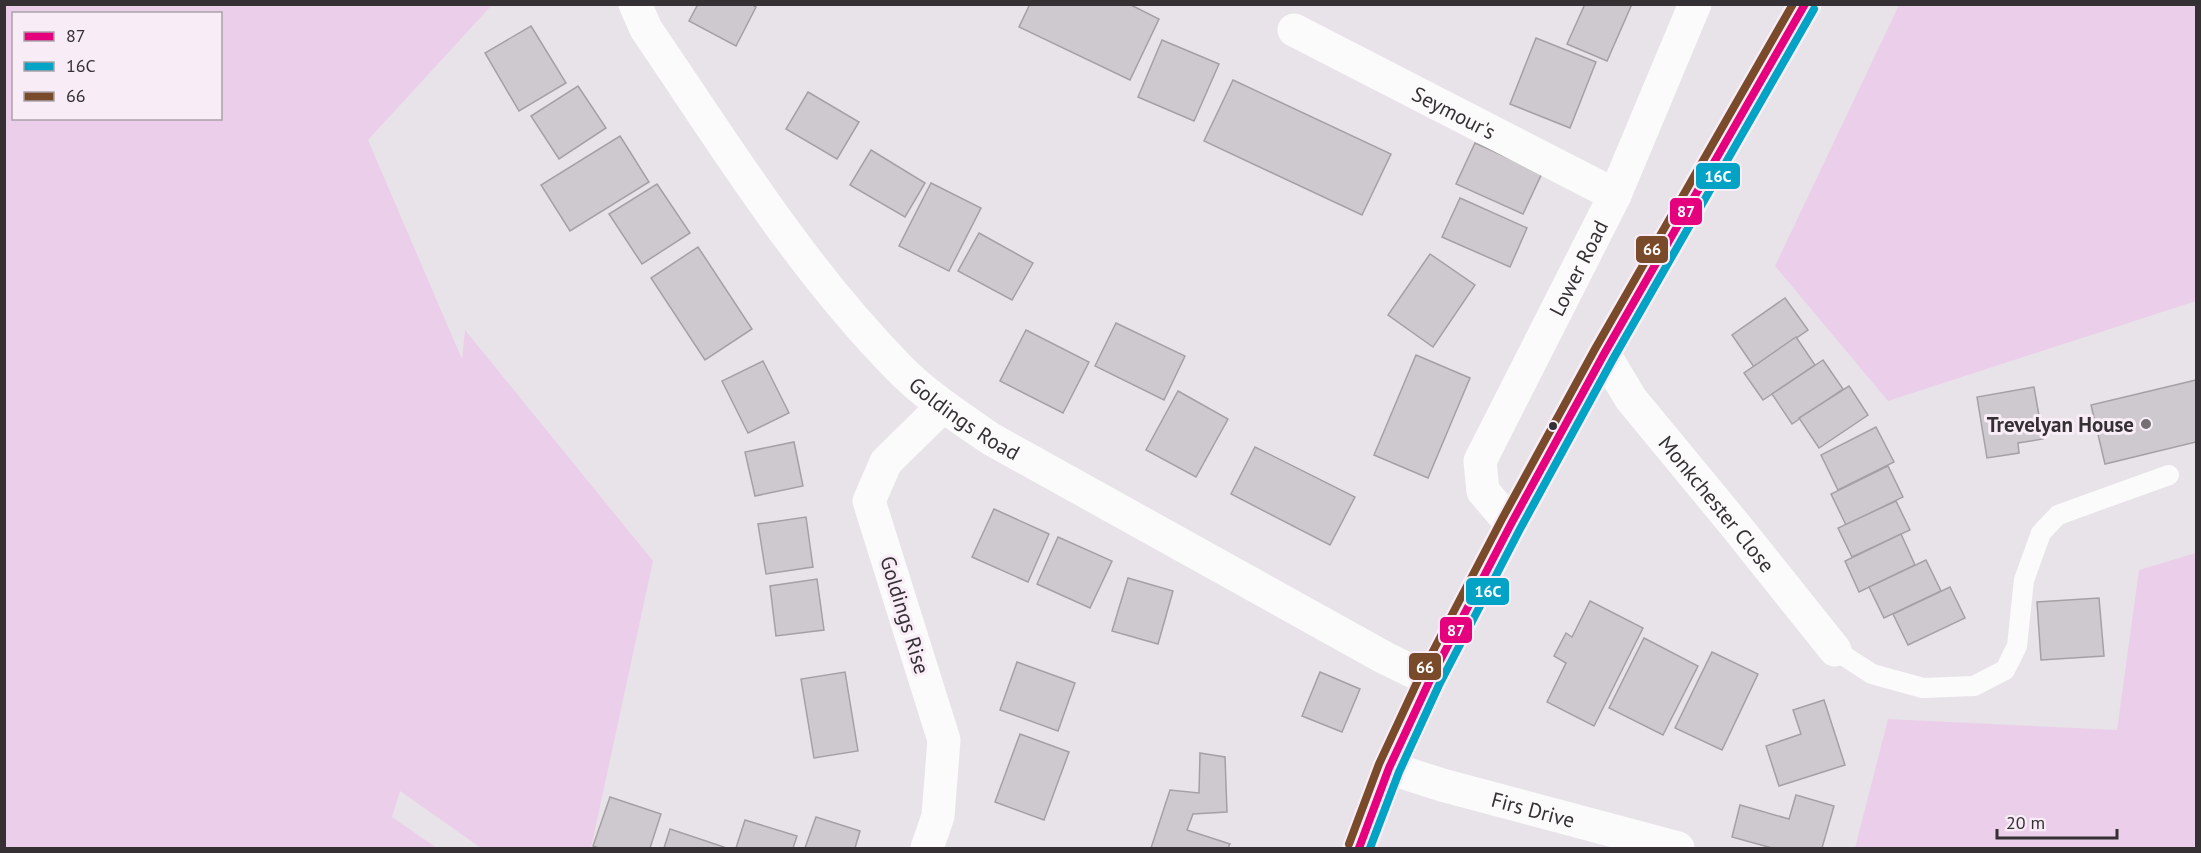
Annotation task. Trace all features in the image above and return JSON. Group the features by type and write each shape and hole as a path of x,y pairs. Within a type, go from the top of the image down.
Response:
{"street":[{"name":"Goldings Road","path":"635,4 646,29 788,238 898,368 944,406 1001,445 1385,658 1430,680"},
{"name":"Lower Road","path":"1511,524 1483,491 1480,461 1615,195 1695,4"},
{"path":"1359,849 1389,768 1430,680 1511,524 1604,354 1805,4"},
{"name":"Seymour's","path":"1294,30 1615,195"},
{"name":"Monkchester Close","path":"1604,354 1631,399 1835,650"},
{"name":"Goldings Rise","path":"927,849 938,816 944,740 869,501 886,462 944,406"},
{"name":"Firs Drive","path":"1389,768 1442,785 1678,849"}],"lane":[{"path":"1835,650 1872,674 1923,688 1974,686 2005,670 2017,646 2024,580 2041,533 2058,515 2169,475"}],"shaded area":[{"path":"5,4 492,5 368,140 462,359 465,330 653,561 591,848 481,848 400,791 392,817 437,848 5,848"},
{"path":"1899,5 2196,5 2196,301 1888,401 1775,266"},
{"path":"2196,553 2196,848 1855,848 1888,719 2117,730 2139,570"}],"building":[{"path":"698,4 751,4 756,7 736,46 689,21"},
{"path":"1030,4 1129,4 1159,19 1130,80 1019,27"},
{"path":"1585,4 1632,4 1607,61 1567,44"},
{"path":"531,26 566,83 519,111 485,53"},
{"path":"1536,38 1596,62 1570,128 1510,104"},
{"path":"1162,40 1219,64 1194,121 1138,97"},
{"path":"1233,80 1391,154 1362,215 1204,141"},
{"path":"578,86 606,128 559,159 531,116"},
{"path":"808,92 859,122 837,159 786,129"},
{"path":"620,136 649,182 570,231 541,185"},
{"path":"1475,143 1542,173 1523,214 1456,184"},
{"path":"871,150 925,183 905,217 850,185"},
{"path":"931,183 981,208 949,271 899,246"},
{"path":"657,184 690,233 642,264 609,214"},
{"path":"1460,198 1527,228 1510,267 1442,237"},
{"path":"979,233 1033,263 1012,300 958,271"},
{"path":"698,247 752,329 705,360 651,278"},
{"path":"1430,254 1475,285 1433,347 1388,315"},
{"path":"1785,298 1808,330 1754,367 1732,335"},
{"path":"1116,323 1185,356 1164,400 1095,366"},
{"path":"1026,330 1089,362 1063,413 1000,381"},
{"path":"1796,337 1815,365 1763,400 1744,373"},
{"path":"1416,355 1470,378 1428,478 1374,455"},
{"path":"1823,360 1843,389 1792,424 1772,394"},
{"path":"763,361 789,413 748,433 722,381"},
{"name":"Trevelyan House","path":"2196,380 2196,442 2105,464 2091,405"},
{"path":"1849,386 1868,415 1819,448 1799,418"},
{"path":"2034,387 2043,439 2018,443 2019,453 1987,458 1977,397"},
{"path":"1178,391 1228,419 1196,477 1146,450"},
{"path":"1876,427 1894,462 1838,490 1821,455"},
{"path":"794,442 803,486 755,496 745,452"},
{"path":"1255,447 1355,497 1330,545 1231,494"},
{"path":"1888,466 1903,497 1846,525 1831,494"},
{"path":"1896,501 1910,530 1852,557 1838,528"},
{"path":"994,509 1049,534 1028,582 972,557"},
{"path":"806,517 813,567 766,574 758,524"},
{"path":"1901,534 1915,565 1859,592 1845,561"},
{"path":"1058,537 1112,561 1090,608 1037,584"},
{"path":"1926,560 1941,591 1884,618 1869,587"},
{"path":"1128,578 1173,591 1158,644 1112,631"},
{"path":"817,579 824,630 776,636 770,586"},
{"path":"1950,587 1965,618 1908,645 1893,614"},
{"path":"2099,598 2104,656 2041,660 2037,602"},
{"path":"1590,601 1643,628 1594,726 1547,702 1566,663 1554,656 1566,633 1572,637"},
{"path":"1644,638 1698,666 1663,735 1609,708"},
{"path":"1712,652 1758,674 1722,750 1675,728"},
{"path":"1017,662 1075,683 1058,731 1000,710"},
{"path":"845,672 858,751 814,758 801,679"},
{"path":"1320,672 1360,689 1342,732 1302,716"},
{"path":"1824,700 1845,765 1779,786 1766,746 1801,734 1793,710"},
{"path":"1020,734 1069,752 1044,820 995,802"},
{"path":"1200,753 1225,757 1227,812 1193,814 1187,830 1230,844 1228,848 1151,848 1170,790 1199,793"},
{"path":"1796,795 1834,806 1822,848 1772,848 1732,837 1740,805 1789,819"},
{"path":"610,797 661,814 650,848 593,846"},
{"path":"816,817 860,831 855,848 805,848"},
{"path":"745,820 797,836 793,848 736,848"},
{"path":"670,829 724,847 724,848 664,848"}],"transit line":[{"name":"66","path":"1349,844 1379,764 1420,676 1502,519 1595,349 1793,4"},
{"name":"87","path":"1359,848 1389,768 1430,680 1511,524 1604,354 1805,4"},
{"name":"16C","path":"1370,848 1399,772 1439,685 1520,529 1613,359 1814,9"}],"place":[{"name":"Trevelyan House","path":"2146,424"}]}
